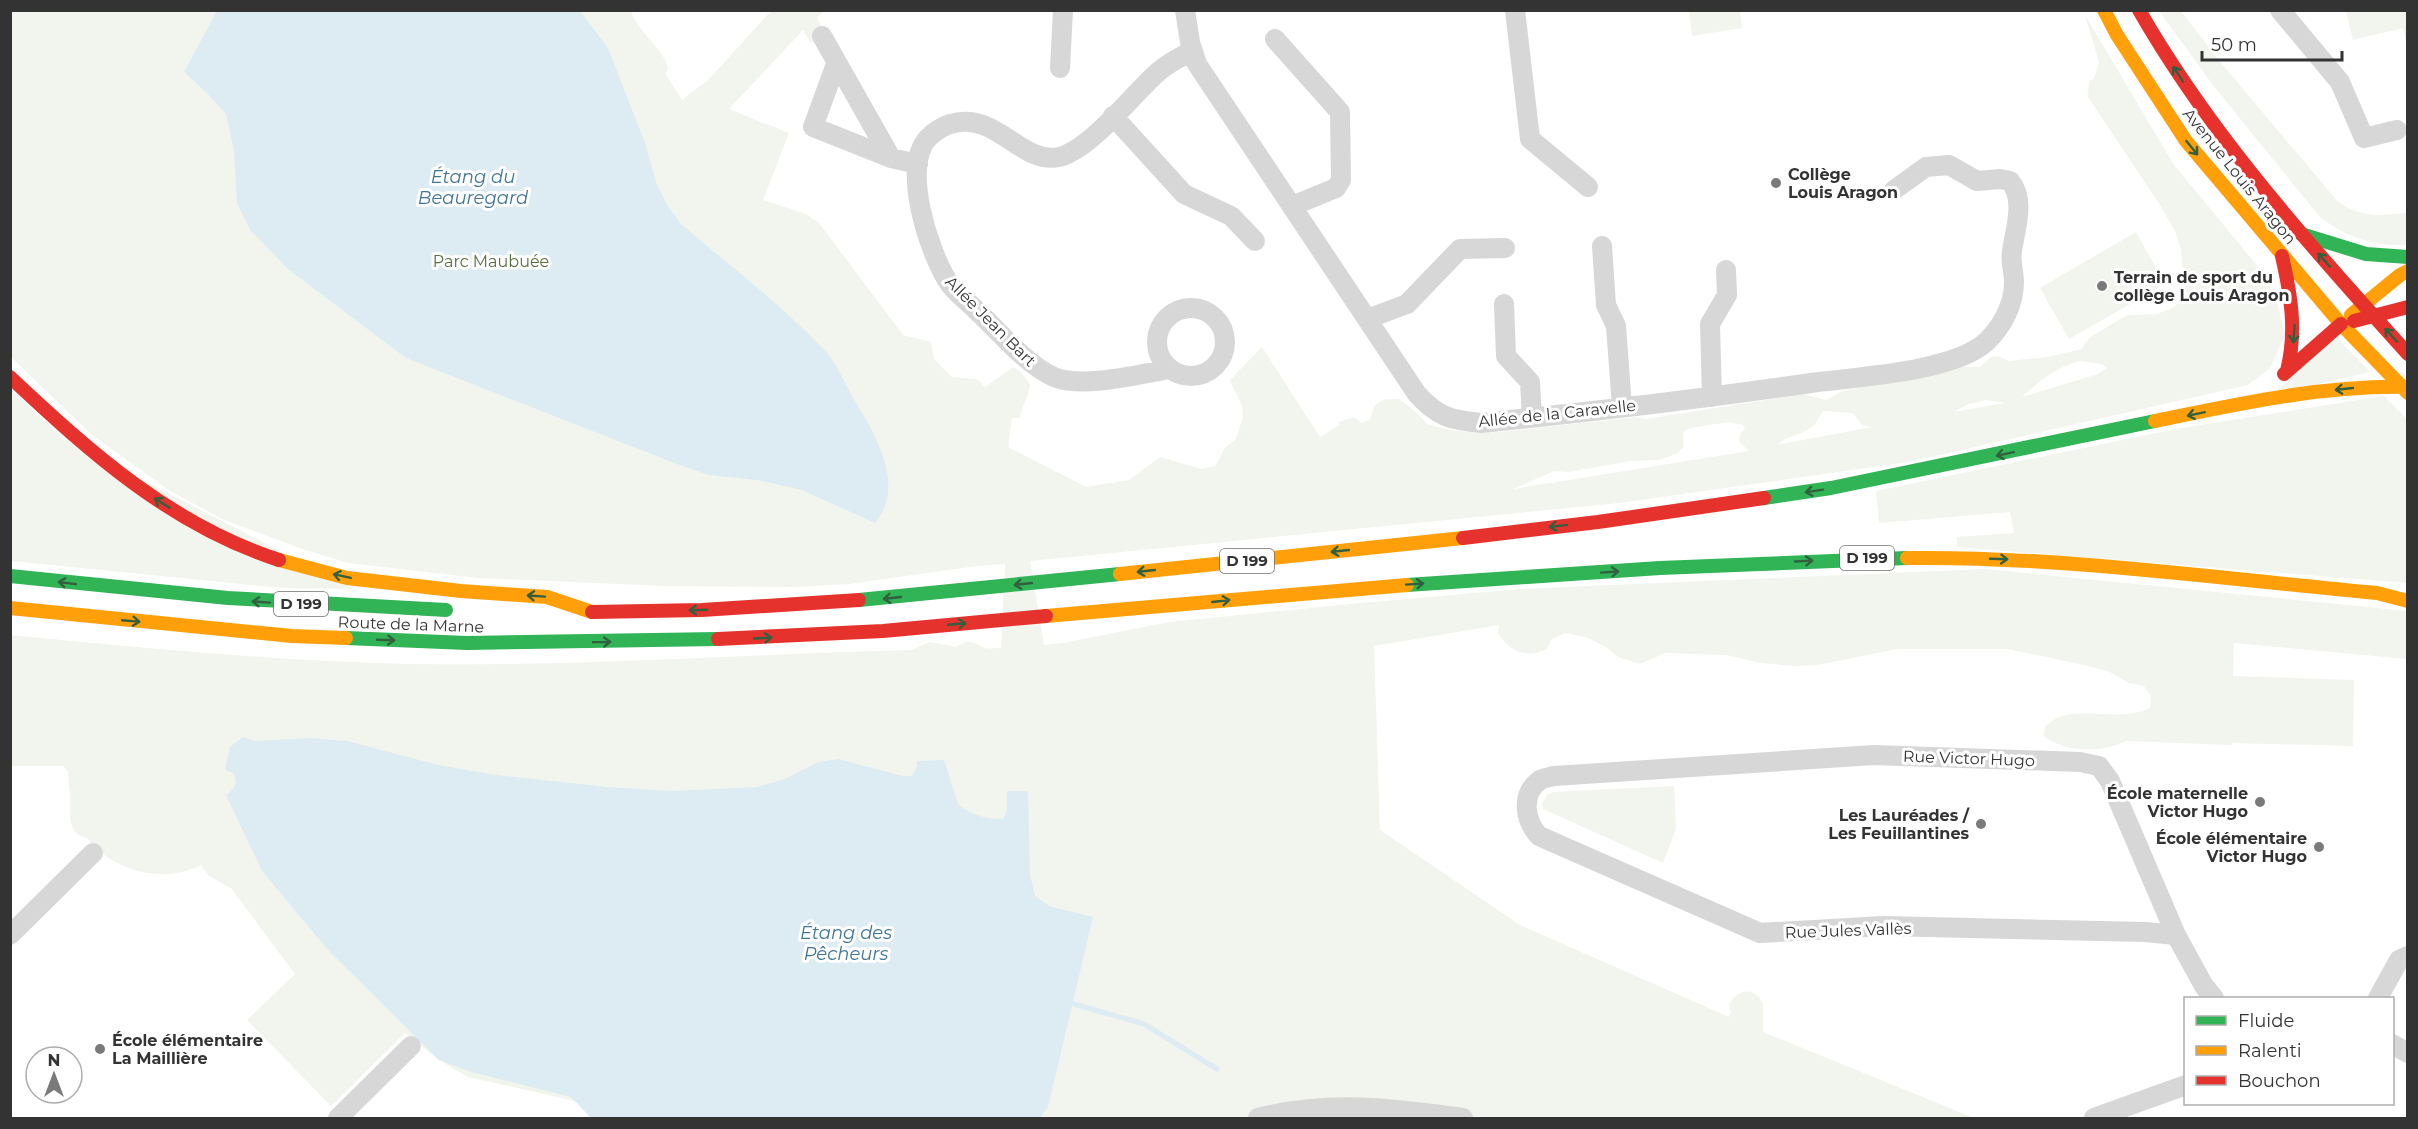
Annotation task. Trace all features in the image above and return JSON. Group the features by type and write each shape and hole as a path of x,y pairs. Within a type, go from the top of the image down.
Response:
{"main road":[{"name":"Avenue Louis Aragon","path":"2104,10 2186,141 2341,324 2406,389"},
{"name":"Avenue Louis Aragon","path":"2139,10 2153,36 2218,131 2301,234 2408,354"},
{"path":"2301,234 2366,254 2408,257"},
{"path":"2282,256 2295,313 2292,353 2287,371"},
{"path":"2253,401 2363,304 2408,271"},
{"path":"2341,324 2408,307"},
{"path":"10,377 95,454 132,483 187,519 255,552 347,578 450,590 547,597 592,612"},
{"path":"2253,401 2371,386 2406,389"},
{"name":"D 199","path":"547,612 702,610 860,600 1440,540 1728,505 1831,488 2253,401"},
{"name":"Route de la Marne","path":"10,608 85,617 326,637 467,643 704,640 859,632 998,621 1357,588 1660,568 1877,558 1953,557 2011,560 2377,593"},
{"name":"Route de la Marne","path":"10,576 202,597 330,606 458,610"},
{"path":"2377,593 2408,591"},
{"path":"2377,593 2408,601"},
{"path":"198,641 244,631"}],"street":[{"path":"1060,68 1063,10"},
{"name":"Allée de la Caravelle","path":"1185,10 1192,51 1206,78 1417,394 1433,411 1461,421 1482,423 1712,397 1904,370 1952,360 1968,354 1983,344 2000,326 2013,295 2012,252 2018,227 2016,189 2010,181 2000,179 1977,181 1949,165 1926,167 1894,190"},
{"path":"1515,10 1530,140 1588,187"},
{"path":"2280,10 2340,82 2364,138 2397,130"},
{"path":"822,36 891,158"},
{"path":"1275,39 1340,112 1341,180 1336,188 1292,206"},
{"name":"Allée Jean Bart","path":"1170,369 1103,379 1069,381 1053,376 1034,365 948,283 932,255 918,202 918,164 925,141 939,128 960,122 984,123 1035,154 1058,157 1081,147 1159,70 1192,51"},
{"path":"836,64 813,126 891,158 918,164"},
{"path":"1113,116 1184,194 1231,216 1255,241"},
{"path":"1602,246 1606,305 1616,326 1622,407"},
{"path":"1367,319 1407,304 1461,249 1504,248"},
{"path":"1712,397 1710,324 1727,295 1726,270"},
{"path":"1504,304 1506,356 1530,382 1532,418"},
{"name":"Rue Victor Hugo","path":"1539,836 1531,827 1527,814 1527,800 1531,790 1540,780 1554,776 1874,755 2080,762 2099,766 2110,781 2176,935 2212,997"},
{"name":"Rue Jules Vallès","path":"1539,836 1760,933 1883,926 2145,932 2176,935"},
{"path":"10,934 93,853"},
{"path":"2379,997 2399,960 2408,956"},
{"path":"2394,1045 2408,1053"},
{"path":"338,1119 411,1047"},
{"path":"2094,1119 2184,1086"},
{"path":"1258,1119 1291,1110 1349,1106 1463,1119"}],"green space":[{"name":"Parc Maubuée","path":"11,10 631,11 640,27 663,56 668,70 665,73 682,100 709,79 771,11 824,11 817,18 826,34 811,43 803,30 729,109 789,133 763,200 806,214 819,223 903,335 931,342 934,359 952,377 977,379 985,387 1013,367 1020,371 1030,384 1020,418 1012,418 1008,447 1086,487 1129,480 1160,457 1201,469 1215,466 1225,448 1236,439 1243,417 1242,406 1230,380 1262,347 1320,437 1339,425 1339,422 1354,417 1361,423 1370,420 1374,407 1386,399 1399,399 1427,424 1449,430 1476,433 1502,432 1635,417 1646,419 1803,394 1826,400 1843,391 1960,367 1980,367 1991,357 1998,356 2009,361 2047,357 2082,349 2089,338 2127,315 2157,314 2173,308 2181,295 2183,274 2181,249 2175,231 2160,205 2088,97 2089,81 2094,79 2099,62 2085,15 2174,165 2264,274 2277,302 2285,335 2270,368 2248,385 1909,462 1619,503 1030,561 1044,645 1170,622 1520,589 1985,569 2408,611 2407,659 2234,643 2233,676 2354,680 2353,746 2126,741 2107,748 2084,749 2052,742 2044,736 2045,726 2067,715 2128,714 2150,708 2151,696 2144,686 2129,683 2110,672 2008,649 1897,649 1818,665 1796,666 1762,663 1726,655 1665,653 1640,664 1618,657 1606,647 1586,637 1565,633 1552,639 1547,649 1531,653 1519,652 1508,645 1498,633 1499,625 1374,646 1380,830 1520,925 1729,1017 1731,1012 1729,1005 1736,996 1745,992 1755,994 1763,1003 1763,1032 1974,1118 591,1118 575,1101 468,1077 439,1060 405,1033 331,1106 247,1020 295,974 231,888 209,876 201,865 171,874 155,874 124,866 110,859 87,838 76,833 73,828 70,816 68,772 63,766 11,766 10,635 259,657 408,664 534,664 911,650 930,642 956,647 971,642 985,648 1001,648 1005,564 849,584 796,587 666,586 478,578 348,563 302,549 222,519 170,491 91,434 11,357","holes":["2079,361 2102,364 2107,368 2098,374 2022,397 2035,385 2063,367","1986,400 2004,403 1954,412 1966,405","1823,411 1853,413 1862,425 1872,427 1777,445 1815,424","1729,422 1743,425 1745,429 1740,434 1739,442 1749,451 1513,489 1554,471 1568,472 1631,461 1660,460 1676,454 1684,447 1683,432 1690,428"]},
{"path":"1689,11 1740,11 1742,28 1692,36"},
{"path":"2159,11 2181,11 2217,58 2338,202 2364,213 2379,215 2407,213 2407,245 2383,244 2360,239 2339,230 2319,216 2213,85"},
{"path":"2346,11 2407,11 2407,47 2403,28 2353,40"},
{"name":"Terrain de sport du collège Louis Aragon","path":"2136,232 2165,284 2069,339 2040,288"},
{"path":"2335,336 2370,372 2273,395"},
{"path":"10,388 64,439 353,589 282,588 11,561"},
{"path":"2384,396 2407,419 2407,583 1957,547 1957,537 2014,533 2010,512 1879,523 1876,491 2175,429"},
{"path":"1674,786 1676,829 1663,863 1543,809 1542,804 1547,795 1554,792"}],"water":[{"name":"Étang du Beauregard","path":"217,11 580,11 608,48 645,143 657,185 667,205 681,224 791,317 829,355 836,366 877,440 883,457 888,491 884,507 875,523 802,490 757,480 709,475 677,464 406,358 288,269 251,231 237,203 234,150 226,114 184,72"},
{"name":"Étang des Pêcheurs","path":"243,737 254,741 310,738 347,741 438,765 496,775 608,787 672,791 757,787 785,779 818,762 839,759 902,776 912,776 917,761 944,760 958,804 973,813 998,819 1003,819 1007,811 1007,791 1028,791 1030,875 1035,896 1049,906 1093,917 1048,1107 1040,1118 591,1118 571,1097 471,1072 439,1060 328,950 262,871 226,795 236,783 233,773 225,770 230,747"}],"waterway":[{"path":"1074,1004 1144,1024 1217,1069"}],"traffic: fast":[{"path":"2301,234 2366,254 2408,257"},
{"path":"1764,498 1831,488 2155,421"},
{"path":"1407,585 1660,568 1907,558"},
{"path":"859,600 1120,574"},
{"path":"10,576 228,598 446,610"},
{"path":"346,638 467,643 718,639"}],"traffic: slow":[{"path":"2104,10 2117,35 2186,141 2341,324"},
{"path":"2351,315 2408,271"},
{"path":"2341,324 2408,393"},
{"path":"2155,421 2312,392 2408,387"},
{"path":"1120,574 1463,538"},
{"path":"1907,558 2024,561 2142,570 2377,593 2408,601"},
{"path":"279,560 347,578 461,591 547,597 592,612"},
{"path":"1046,616 1407,585"},
{"path":"10,608 292,636 346,638"}],"traffic: jam":[{"path":"2139,10 2188,88 2243,163 2363,304"},
{"path":"2282,256 2292,313 2292,342 2287,371"},
{"path":"2363,304 2408,354"},
{"path":"2354,321 2408,307"},
{"path":"2284,374 2341,324"},
{"path":"10,377 71,433 134,484 203,527 279,560"},
{"path":"1463,538 1598,522 1764,498"},
{"path":"592,612 702,610 859,600"},
{"path":"718,639 883,631 1046,616"}],"place":[{"name":"Collège Louis Aragon","path":"1776,183"},
{"name":"Terrain de sport du collège Louis Aragon","path":"2102,286"},
{"name":"École maternelle Victor Hugo","path":"2260,802"},
{"name":"Les Lauréades / Les Feuillantines","path":"1981,824"},
{"name":"École élémentaire Victor Hugo","path":"2319,847"},
{"name":"École élémentaire La Maillière","path":"100,1049"}]}
